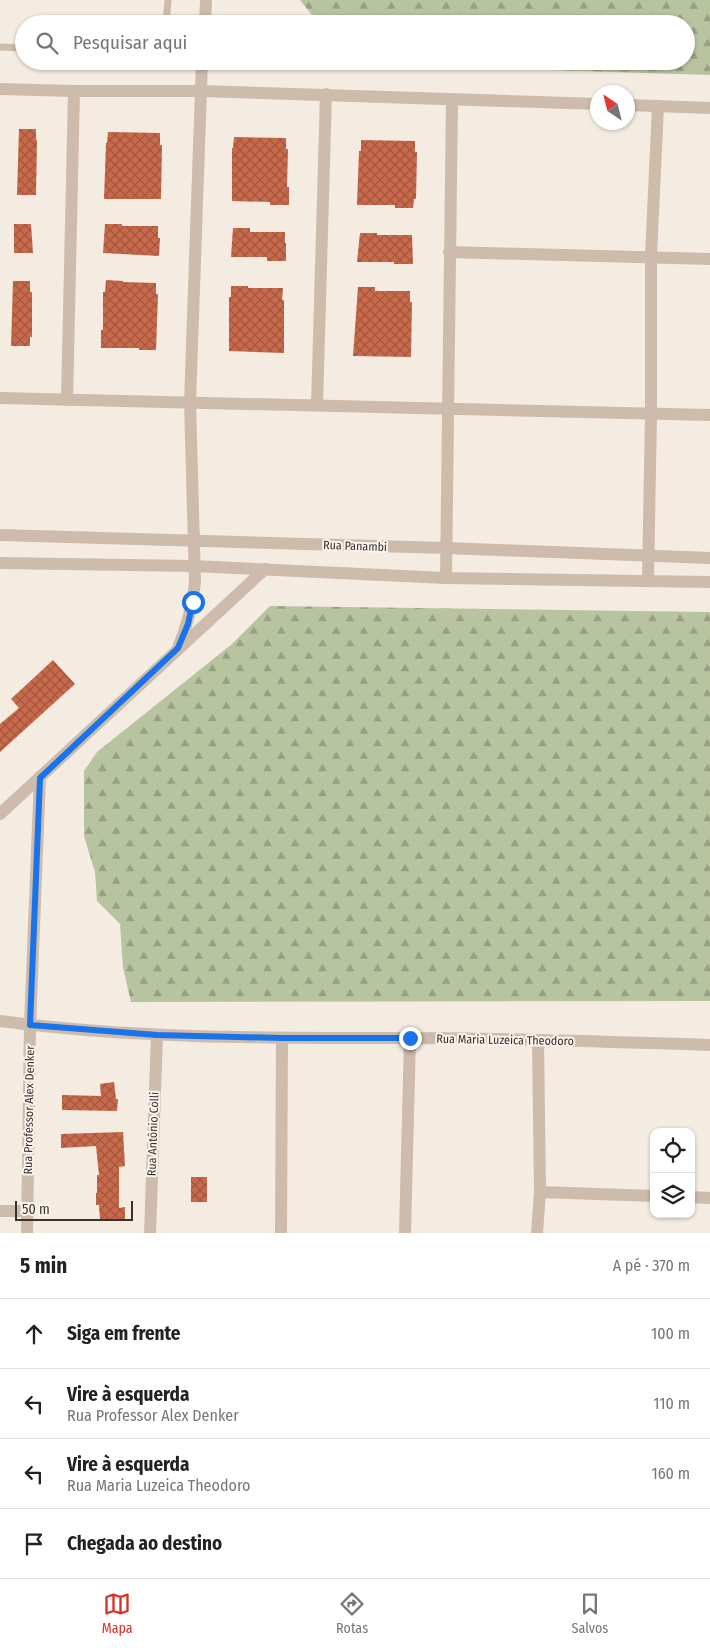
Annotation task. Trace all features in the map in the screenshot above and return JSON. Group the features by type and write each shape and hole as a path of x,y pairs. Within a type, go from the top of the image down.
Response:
{"street":[{"path":"205,15 206,0"},
{"path":"178,648 188,624 193,602 194,582 190,402 201,70"},
{"path":"0,89 326,94 590,104"},
{"path":"67,400 74,91"},
{"path":"316,405 326,94"},
{"path":"446,578 452,99"},
{"path":"635,105 710,108"},
{"path":"648,580 651,256 658,106"},
{"path":"449,252 710,259"},
{"path":"0,398 710,415"},
{"name":"Rua Panambi","path":"0,535 710,558"},
{"path":"0,563 193,566 446,578 710,582"},
{"path":"0,814 265,569"},
{"name":"Rua Professor Alex Denker","path":"28,1233 30,1025 40,778"},
{"name":"Rua Maria Luzeica Theodoro","path":"0,1021 157,1035 538,1040 710,1045"},
{"name":"Rua Antônio Colli","path":"150,1233 157,1035"},
{"path":"281,1233 282,1038"},
{"path":"404,1233 410,1038"},
{"path":"537,1233 540,1192 538,1040"},
{"path":"540,1192 650,1196"},
{"path":"695,1197 710,1198"},
{"path":"0,1210 28,1211"}],"lane":[{"path":"167,15 168,0"},
{"path":"0,47 15,48"}],"green space":[{"path":"300,0 710,0 710,75 547,70 695,70 695,15 312,15"},
{"path":"270,606 710,612 710,1001 131,1002 123,968 120,924 97,901 95,872 84,836 84,771 97,752 232,644"}],"building":[{"path":"19,129 36,129 36,195 17,195"},
{"path":"108,132 160,133 160,145 162,145 161,199 104,199"},
{"path":"234,137 286,138 286,149 288,149 287,187 289,187 289,205 270,205 270,202 232,201 232,148"},
{"path":"361,140 415,141 415,152 417,152 416,199 414,199 413,208 395,208 395,205 357,205"},
{"path":"14,224 31,224 33,253 14,253"},
{"path":"105,224 158,226 158,238 160,238 159,256 103,253"},
{"path":"233,228 250,228 250,232 285,232 286,261 267,261 267,257 231,257"},
{"path":"360,233 412,235 413,264 357,262"},
{"path":"106,280 156,283 156,294 158,294 156,350 101,348 103,292 105,292"},
{"path":"13,281 30,281 30,292 32,292 32,337 30,337 30,346 11,346"},
{"path":"231,286 283,288 284,353 229,351 229,297 231,297"},
{"path":"358,287 375,287 375,291 410,291 410,302 412,302 411,357 353,356"},
{"path":"53,660 75,684 0,752 0,724 19,708 11,699"},
{"path":"114,1082 116,1099 118,1099 117,1111 62,1110 62,1095 101,1096 100,1084"},
{"path":"123,1132 125,1166 119,1167 119,1208 125,1207 125,1219 100,1220 99,1205 96,1205 97,1175 99,1175 96,1146 61,1148 61,1134"},
{"path":"191,1177 207,1177 207,1202 191,1202"}],"route":[{"path":"193,602 188,624 178,648 40,778 30,1025 157,1035 282,1038 410,1038"}]}
